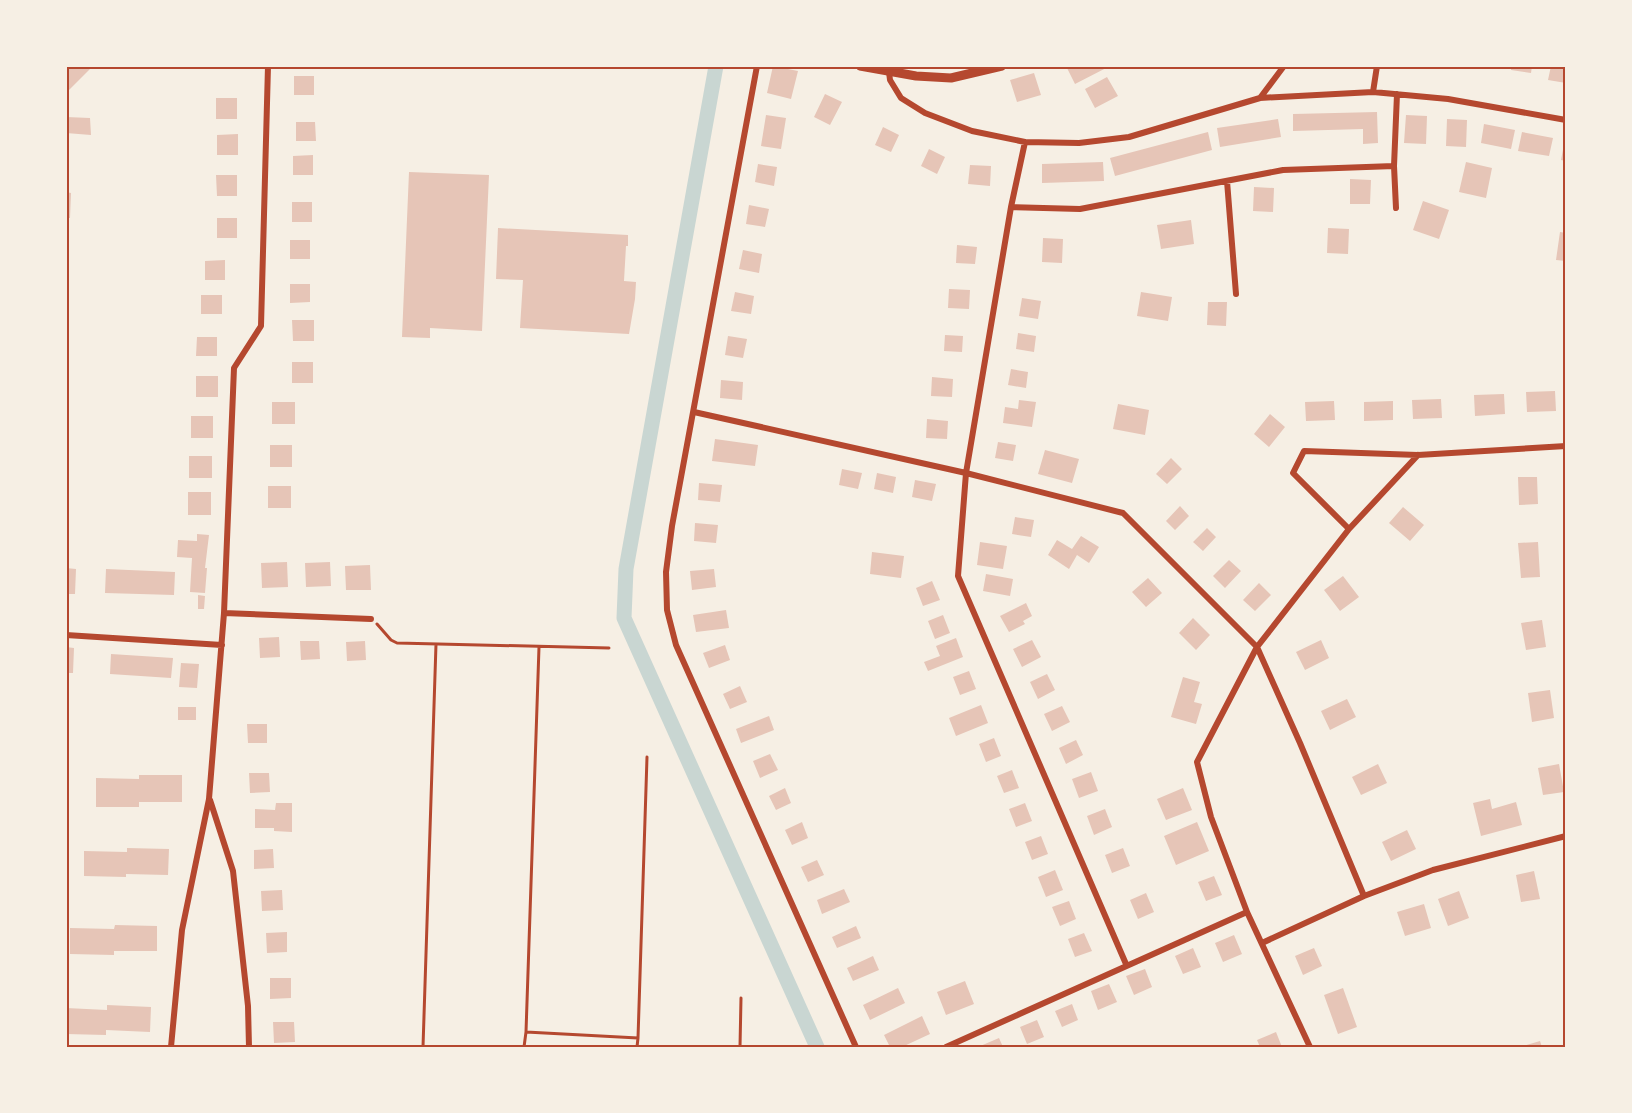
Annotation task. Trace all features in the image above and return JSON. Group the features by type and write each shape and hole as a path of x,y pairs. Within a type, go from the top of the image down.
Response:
{"street":[{"path":"171,1047 182,930 210,799 224,613 234,368 261,326 268,66"},
{"path":"757,66 672,526 666,573 667,610 676,645 856,1047"},
{"path":"860,66 916,76 951,78 1002,66"},
{"path":"1260,98 1284,66"},
{"path":"1373,92 1377,66"},
{"path":"889,72 890,80 901,98 925,113 972,131 1025,142 1079,143 1129,137 1260,98 1373,92 1448,99 1566,120"},
{"path":"1396,208 1394,166 1397,94"},
{"path":"1025,142 1011,207 966,473 958,576 1126,964"},
{"path":"1011,207 1080,209 1283,170 1394,166"},
{"path":"1227,181 1236,294"},
{"path":"694,412 966,473 1123,513 1257,647 1364,896"},
{"path":"1349,530 1293,473 1304,451 1418,455 1566,446"},
{"path":"1310,1047 1247,912 1211,817 1197,762 1257,647 1349,530 1418,455"},
{"path":"1566,579 1566,661"},
{"path":"224,613 371,620"},
{"path":"66,635 222,645"},
{"path":"210,799 232,871 248,1006 249,1047"},
{"path":"1262,943 1364,896 1433,870 1566,836"},
{"path":"946,1047 1126,964 1247,912"}],"path":[{"path":"371,620 375,621 391,640 397,643 609,648"},
{"path":"423,1047 436,644"},
{"path":"524,1047 539,647"},
{"path":"638,1047 647,758"},
{"path":"740,1047 741,998"},
{"path":"526,1032 638,1038"}],"building":[{"path":"71,66 88,66 90,69 67,92 66,72"},
{"path":"773,66 798,71 791,99 767,93"},
{"path":"1066,66 1110,66 1075,84"},
{"path":"1511,66 1532,66 1531,73 1511,70"},
{"path":"1551,66 1566,66 1566,83 1548,80"},
{"path":"1034,73 1041,95 1017,102 1010,80"},
{"path":"294,76 314,76 314,95 294,95"},
{"path":"1107,77 1118,96 1095,108 1085,89"},
{"path":"825,94 842,102 830,125 814,117"},
{"path":"216,98 237,98 237,119 216,119"},
{"path":"1377,112 1378,143 1363,144 1363,129 1293,131 1293,114"},
{"path":"766,115 786,118 781,149 761,146"},
{"path":"1406,115 1427,116 1426,144 1404,143"},
{"path":"66,117 90,118 91,135 66,133"},
{"path":"1278,119 1281,137 1220,147 1217,128"},
{"path":"1447,119 1467,120 1466,147 1446,146"},
{"path":"296,122 315,122 316,141 296,141"},
{"path":"1484,124 1515,130 1511,149 1481,143"},
{"path":"883,127 899,135 891,152 875,145"},
{"path":"1208,132 1212,150 1115,176 1110,158"},
{"path":"1522,132 1553,138 1549,156 1518,151"},
{"path":"238,134 238,155 217,155 217,135"},
{"path":"1566,139 1566,161 1561,160"},
{"path":"929,149 945,157 937,174 921,166"},
{"path":"313,155 313,175 293,175 293,156"},
{"path":"1103,162 1104,181 1042,183 1042,164"},
{"path":"1466,162 1492,168 1486,198 1459,192"},
{"path":"758,164 777,167 774,186 755,182"},
{"path":"970,165 991,166 990,186 968,184"},
{"path":"409,172 489,175 482,331 430,328 430,338 402,337"},
{"path":"216,175 237,175 237,196 217,196"},
{"path":"1350,179 1371,180 1370,204 1350,204"},
{"path":"1254,187 1274,188 1273,212 1253,211"},
{"path":"66,192 71,193 70,218 66,218"},
{"path":"1423,201 1449,210 1439,239 1413,230"},
{"path":"292,202 312,202 312,222 292,222"},
{"path":"749,205 769,209 765,227 746,224"},
{"path":"217,218 237,218 237,238 217,238"},
{"path":"1191,220 1194,244 1161,249 1157,225"},
{"path":"498,228 628,235 624,281 636,282 629,334 520,328 523,280 496,279"},
{"path":"1328,228 1349,229 1348,254 1327,253"},
{"path":"1560,232 1566,233 1566,261 1556,260"},
{"path":"1043,238 1063,239 1062,263 1042,262"},
{"path":"290,240 310,240 310,259 290,259"},
{"path":"957,245 977,247 975,264 956,263"},
{"path":"743,250 762,254 759,273 739,269"},
{"path":"225,260 225,280 205,280 205,261"},
{"path":"290,284 310,284 310,302 290,303"},
{"path":"949,289 970,290 969,309 948,308"},
{"path":"735,292 754,296 751,314 731,311"},
{"path":"1141,292 1172,297 1168,321 1137,316"},
{"path":"201,295 222,295 222,314 201,314"},
{"path":"1022,298 1041,301 1038,319 1019,316"},
{"path":"1208,302 1227,302 1226,326 1207,325"},
{"path":"292,320 314,320 314,341 293,341"},
{"path":"1018,333 1036,336 1034,352 1016,349"},
{"path":"945,335 963,336 962,352 944,351"},
{"path":"728,336 747,339 743,358 725,355"},
{"path":"197,337 217,337 217,356 196,356"},
{"path":"292,362 313,362 313,383 292,383"},
{"path":"1011,369 1028,372 1026,388 1008,385"},
{"path":"196,376 218,376 218,397 196,397"},
{"path":"932,377 953,379 952,397 931,396"},
{"path":"721,380 743,382 742,400 720,398"},
{"path":"1555,391 1556,411 1527,412 1526,392"},
{"path":"1504,394 1505,414 1475,416 1474,395"},
{"path":"1441,399 1442,418 1413,419 1412,400"},
{"path":"1019,400 1036,402 1032,427 1003,423 1005,407 1018,409"},
{"path":"1334,401 1335,420 1306,421 1305,402"},
{"path":"1393,401 1393,420 1364,421 1364,402"},
{"path":"272,402 295,402 295,424 272,424"},
{"path":"1118,404 1149,410 1145,435 1113,429"},
{"path":"1270,414 1285,427 1269,447 1254,434"},
{"path":"191,416 213,416 213,438 191,438"},
{"path":"927,419 948,421 947,439 926,438"},
{"path":"715,439 758,445 755,466 712,461"},
{"path":"998,442 1016,445 1013,461 995,458"},
{"path":"270,445 292,445 292,467 270,467"},
{"path":"1045,450 1079,459 1072,483 1038,474"},
{"path":"189,456 212,456 212,478 189,478"},
{"path":"1171,458 1182,469 1167,484 1156,474"},
{"path":"842,469 862,473 858,489 839,485"},
{"path":"877,473 896,477 893,493 874,489"},
{"path":"1518,477 1537,477 1538,504 1519,505"},
{"path":"915,480 936,484 932,501 912,497"},
{"path":"699,483 722,485 720,502 698,500"},
{"path":"268,486 291,486 291,508 268,508"},
{"path":"188,492 211,492 211,515 188,515"},
{"path":"1180,506 1189,516 1175,530 1166,521"},
{"path":"1403,507 1424,525 1410,541 1389,523"},
{"path":"1015,517 1034,520 1031,537 1012,534"},
{"path":"695,523 718,525 716,543 694,541"},
{"path":"1207,528 1216,537 1203,551 1193,542"},
{"path":"197,534 209,535 205,593 190,592 192,558 177,557 178,540 197,541"},
{"path":"1081,536 1099,547 1089,563 1077,555 1069,569 1048,555 1057,540 1072,549"},
{"path":"980,542 1007,546 1003,569 977,565"},
{"path":"1538,542 1540,577 1521,578 1518,543"},
{"path":"872,552 904,556 901,578 870,574"},
{"path":"1229,560 1241,571 1225,588 1213,576"},
{"path":"287,562 288,587 262,588 261,563"},
{"path":"330,562 331,586 306,587 305,563"},
{"path":"370,565 371,590 346,590 345,566"},
{"path":"66,568 76,569 75,594 66,594"},
{"path":"106,569 175,572 174,595 105,593"},
{"path":"714,569 716,587 692,590 690,571"},
{"path":"986,574 1013,579 1010,596 983,591"},
{"path":"1343,576 1359,597 1340,611 1324,590"},
{"path":"1148,578 1162,593 1146,607 1132,592"},
{"path":"932,581 940,600 923,606 916,588"},
{"path":"1259,583 1271,595 1255,611 1243,600"},
{"path":"198,595 205,596 204,609 198,609"},
{"path":"1026,603 1032,616 1023,621 1025,624 1009,632 1000,616"},
{"path":"726,610 729,628 696,632 693,615"},
{"path":"943,615 950,633 935,639 928,621"},
{"path":"1193,618 1210,635 1196,650 1179,633"},
{"path":"1542,620 1546,647 1526,650 1521,623"},
{"path":"279,637 280,657 260,658 259,638"},
{"path":"956,638 963,657 928,671 924,662 940,656 936,646"},
{"path":"1032,640 1041,657 1022,667 1013,649"},
{"path":"1321,640 1329,658 1305,670 1296,652"},
{"path":"300,641 319,641 320,659 301,660"},
{"path":"365,641 366,660 347,661 346,642"},
{"path":"725,645 730,660 709,668 703,653"},
{"path":"66,647 74,648 73,673 66,673"},
{"path":"111,654 173,658 171,678 110,674"},
{"path":"181,663 199,664 197,688 179,687"},
{"path":"969,671 976,689 960,695 953,677"},
{"path":"1047,674 1055,690 1038,699 1030,682"},
{"path":"1183,677 1200,682 1194,702 1202,704 1196,724 1171,717"},
{"path":"740,686 747,702 730,709 723,694"},
{"path":"1550,690 1554,718 1532,722 1528,693"},
{"path":"1347,699 1356,717 1330,730 1321,711"},
{"path":"981,705 988,723 956,736 949,718"},
{"path":"1062,706 1070,722 1052,731 1044,714"},
{"path":"178,707 196,707 196,720 178,720"},
{"path":"769,716 774,730 741,743 736,729"},
{"path":"247,724 267,724 267,743 248,743"},
{"path":"994,738 1001,756 986,762 979,744"},
{"path":"1076,740 1083,755 1066,764 1059,748"},
{"path":"770,754 778,770 760,778 753,761"},
{"path":"1378,764 1387,783 1361,795 1352,777"},
{"path":"1559,764 1564,792 1543,795 1538,768"},
{"path":"1012,770 1019,788 1004,793 997,776"},
{"path":"1091,772 1098,791 1079,798 1072,779"},
{"path":"249,773 269,773 270,792 250,793"},
{"path":"139,775 182,775 182,802 139,802 139,807 96,807 96,778 139,779"},
{"path":"785,788 791,803 776,810 769,796"},
{"path":"1183,788 1192,810 1166,820 1157,799"},
{"path":"1490,799 1492,809 1516,802 1522,825 1481,836 1473,803"},
{"path":"276,803 292,803 292,832 274,831 274,828 255,828 255,809 275,810"},
{"path":"1025,803 1032,821 1016,827 1009,809"},
{"path":"1105,809 1112,827 1094,835 1087,816"},
{"path":"802,822 808,838 792,845 785,830"},
{"path":"1197,822 1209,851 1176,865 1164,836"},
{"path":"1407,830 1416,849 1391,861 1382,842"},
{"path":"1041,836 1048,854 1032,860 1025,842"},
{"path":"127,848 169,849 168,875 84,876 84,851 127,852"},
{"path":"1123,848 1130,866 1112,873 1105,855"},
{"path":"273,849 274,868 254,869 254,850"},
{"path":"817,860 824,875 808,882 801,867"},
{"path":"1055,870 1063,890 1046,897 1038,877"},
{"path":"1534,871 1540,899 1521,902 1516,875"},
{"path":"1214,876 1222,895 1206,901 1198,882"},
{"path":"844,889 850,902 822,914 817,900"},
{"path":"282,890 283,910 262,911 261,891"},
{"path":"1459,891 1469,918 1448,926 1438,899"},
{"path":"1146,893 1154,912 1138,919 1130,900"},
{"path":"1069,901 1076,919 1060,926 1052,907"},
{"path":"1424,904 1431,928 1405,936 1397,912"},
{"path":"115,925 157,926 157,951 114,951 114,955 70,954 70,928 114,929"},
{"path":"856,926 861,938 837,948 832,937"},
{"path":"287,932 287,952 267,953 266,933"},
{"path":"1084,933 1092,951 1075,957 1068,939"},
{"path":"1234,935 1242,954 1223,962 1215,943"},
{"path":"1193,948 1201,967 1183,974 1175,956"},
{"path":"1314,948 1322,966 1303,975 1295,956"},
{"path":"873,956 879,970 853,981 847,968"},
{"path":"1145,969 1152,987 1134,995 1126,976"},
{"path":"270,978 291,978 291,998 270,999"},
{"path":"965,981 974,1004 946,1015 937,992"},
{"path":"1109,984 1117,1002 1098,1010 1091,991"},
{"path":"898,988 905,1003 870,1020 863,1005"},
{"path":"1343,988 1357,1027 1338,1034 1324,995"},
{"path":"1072,1004 1078,1020 1062,1027 1055,1011"},
{"path":"107,1005 151,1007 150,1032 106,1030 106,1035 66,1034 66,1008 107,1010"},
{"path":"922,1016 930,1034 902,1047 890,1047 884,1035"},
{"path":"1037,1020 1044,1037 1027,1044 1020,1027"},
{"path":"273,1022 294,1022 295,1042 274,1043"},
{"path":"1276,1032 1282,1047 1260,1047 1257,1040"},
{"path":"999,1038 1003,1047 978,1047"},
{"path":"1540,1041 1542,1047 1523,1047 1523,1046"}],"waterway":[{"path":"716,66 626,569 624,618 817,1047"}]}
